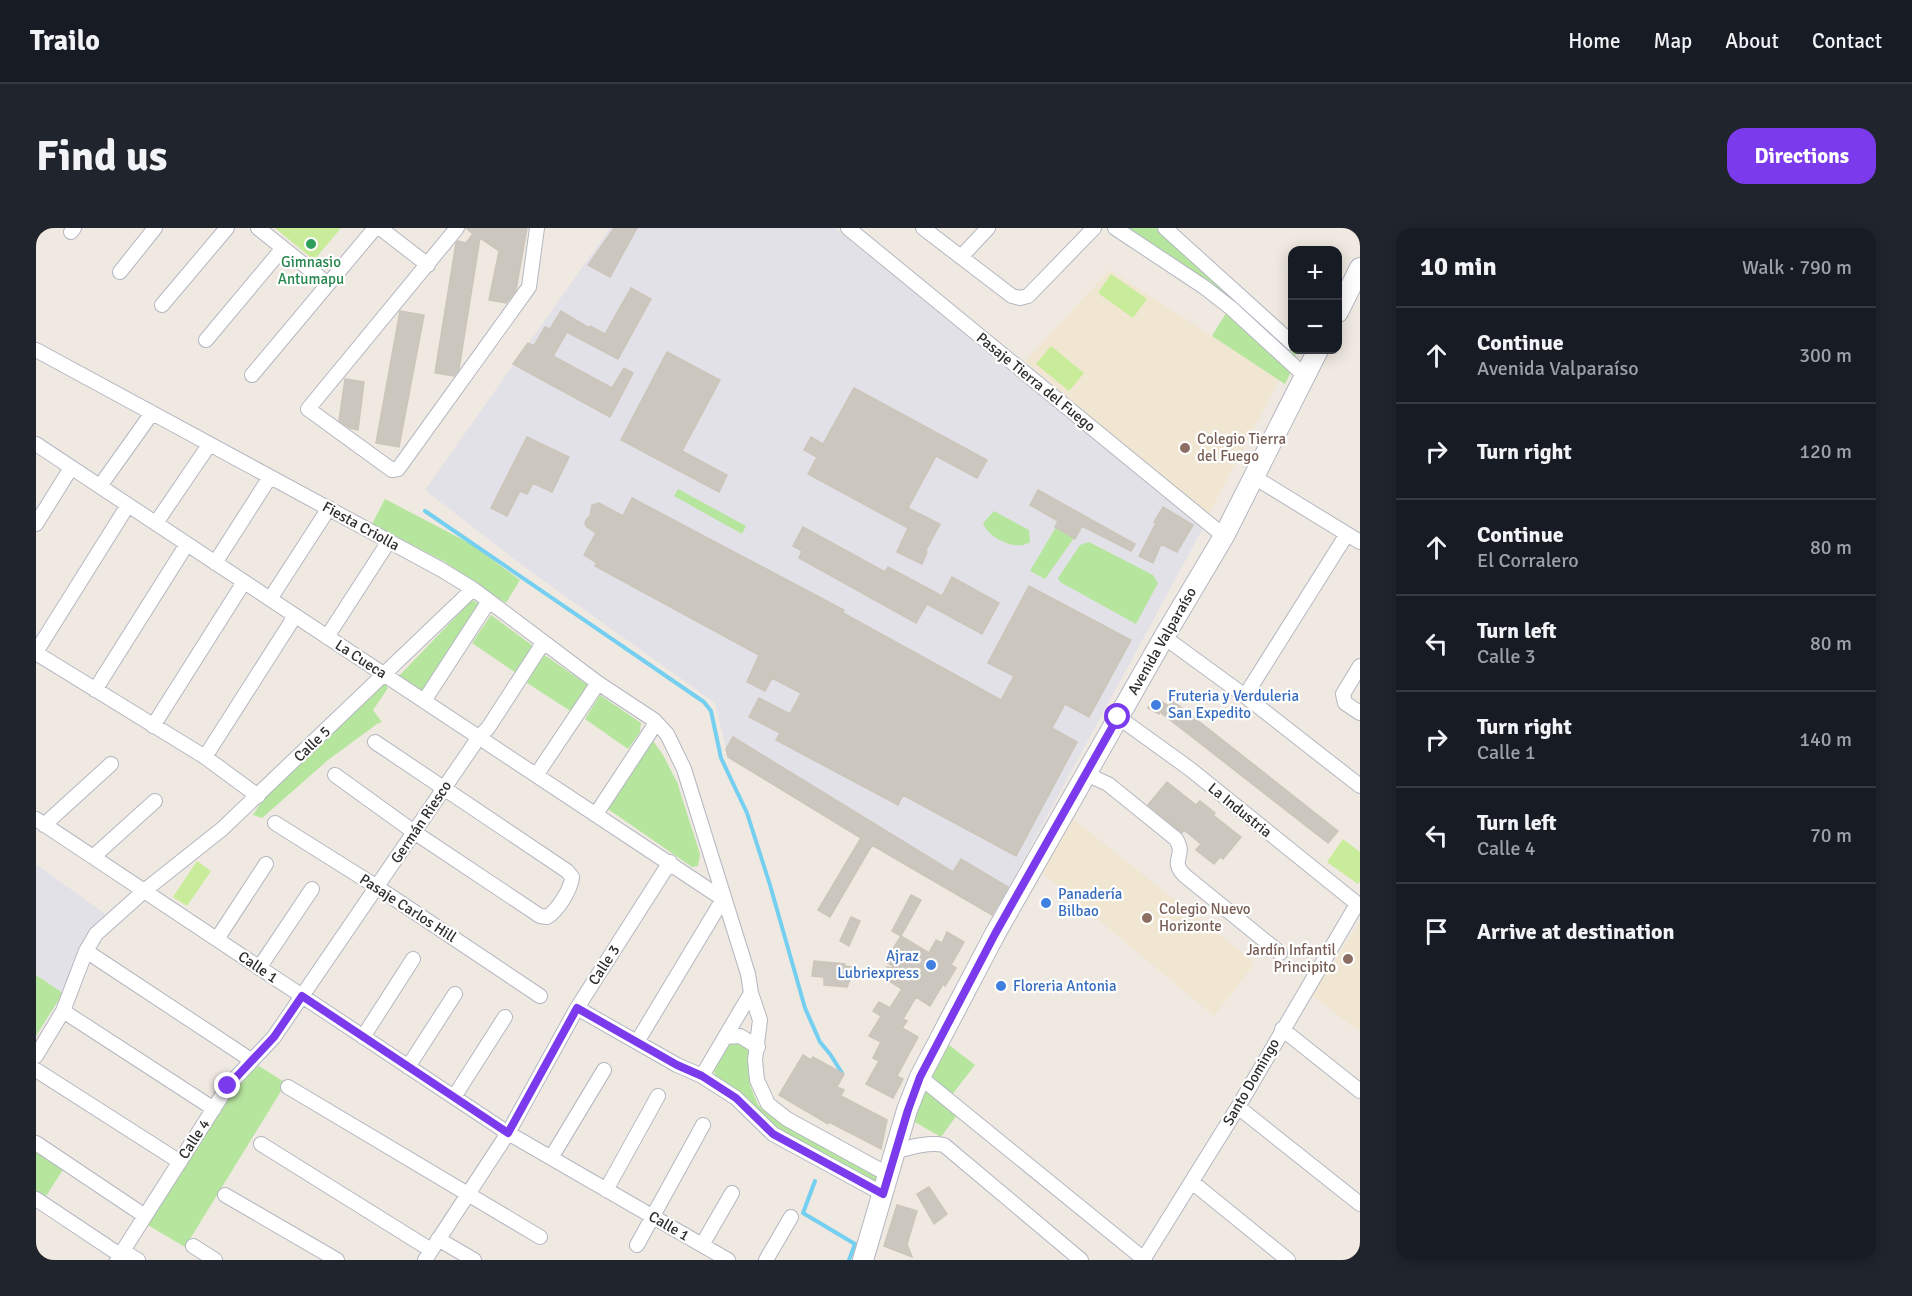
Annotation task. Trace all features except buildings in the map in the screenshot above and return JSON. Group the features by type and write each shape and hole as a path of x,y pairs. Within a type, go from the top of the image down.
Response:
{"main road":[{"path":"1342,304 1360,268"},
{"name":"Avenida Valparaíso","path":"863,1260 920,1077 995,934 1224,536 1309,359"}],"street":[{"path":"120,272 155,228"},
{"path":"162,305 227,228"},
{"path":"258,228 328,284"},
{"path":"252,375 375,228"},
{"path":"380,228 428,265"},
{"path":"457,228 308,409 392,470 398,469 529,287 537,228"},
{"name":"Pasaje Tierra del Fuego","path":"848,228 1224,536"},
{"path":"923,228 1012,296 1024,297 1028,296 1094,228"},
{"path":"961,257 988,228"},
{"path":"1115,228 1309,359"},
{"path":"1165,228 1288,339"},
{"path":"206,340 283,248"},
{"name":"Fiesta Criolla","path":"36,350 329,508 473,589 598,683 656,723 667,734 684,769 747,974 750,993 760,1020 755,1060 757,1080 768,1104 787,1119 889,1175"},
{"path":"100,486 152,413"},
{"name":"La Cueca","path":"36,444 723,898"},
{"path":"156,523 209,445"},
{"path":"36,524 72,468"},
{"path":"215,563 270,477"},
{"path":"1254,477 1360,542"},
{"path":"128,505 36,652 204,757 258,796"},
{"path":"270,599 329,508"},
{"path":"1245,696 1347,534"},
{"path":"327,637 389,541"},
{"path":"95,690 187,544"},
{"path":"153,726 244,582"},
{"name":"Calle 5","path":"38,1049 63,1011 86,951 96,934 144,891 222,829 473,589"},
{"path":"424,701 489,601"},
{"path":"204,757 295,616"},
{"path":"1164,637 1245,696 1360,786"},
{"name":"Germán Riesco","path":"302,996 479,737 488,728 543,642"},
{"path":"1360,666 1343,694 1345,703 1360,713"},
{"path":"537,774 598,683"},
{"name":"La Industria","path":"1118,717 1190,769 1358,905"},
{"path":"596,814 656,723"},
{"path":"335,775 414,832 540,916 547,917 553,912 571,885 572,877 567,871 375,742"},
{"path":"40,822 111,764"},
{"path":"1086,774 1108,784 1176,839 1181,853 1177,861 1177,868 1280,953"},
{"path":"93,857 155,801"},
{"name":"Calle 1","path":"40,822 508,1133 728,1260"},
{"name":"Pasaje Carlos Hill","path":"275,823 377,887 540,996"},
{"path":"686,874 699,871 711,860"},
{"name":"Calle 3","path":"432,1250 508,1133 577,1008 670,862"},
{"path":"217,939 266,864"},
{"path":"259,968 312,889"},
{"path":"637,1042 723,898"},
{"name":"Santo Domingo","path":"1144,1260 1358,905"},
{"path":"86,951 251,1060"},
{"path":"363,1037 413,959"},
{"path":"702,1076 750,993"},
{"path":"408,1066 455,994"},
{"name":"Calle 4","path":"120,1255 228,1086 274,1037 302,996"},
{"path":"577,1008 677,1065 702,1076 736,1098 773,1134 883,1194"},
{"path":"63,1011 214,1109"},
{"path":"454,1097 505,1017"},
{"path":"1282,1029 1360,1091"},
{"path":"725,1037 741,1036 758,1047"},
{"path":"36,1070 180,1162"},
{"path":"551,1158 604,1070"},
{"path":"920,1077 1144,1260"},
{"path":"288,1087 540,1236"},
{"path":"606,1190 658,1096"},
{"path":"1238,1107 1360,1204"},
{"path":"637,1245 703,1125"},
{"path":"36,1143 145,1216"},
{"path":"261,1144 432,1250 474,1260"},
{"path":"896,1151 932,1144 944,1145 1081,1260"},
{"path":"1192,1182 1288,1260"},
{"path":"702,1245 732,1193"},
{"path":"225,1195 337,1260"},
{"path":"36,1199 120,1255 138,1260"},
{"path":"766,1260 791,1218"},
{"path":"193,1246 215,1260"}],"shaded area":[{"path":"610,228 835,228 1203,528 993,916 871,845 728,757 715,703 527,569 425,490"},
{"name":"Colegio Tierra del Fuego","path":"1110,270 1279,380 1208,516 1025,361"},
{"name":"Colegio Nuevo Horizonte","path":"1073,819 1255,963 1214,1016 1042,873"},
{"path":"36,864 108,916 97,923 81,944 63,993 36,975"},
{"name":"Jardín Infantil Principito","path":"1360,922 1360,1032 1312,995"}],"green space":[{"name":"Gimnasio Antumapu","path":"275,228 341,228 314,260"},
{"path":"1123,228 1156,228 1288,345 1288,353"},
{"path":"1111,274 1147,299 1133,318 1098,293"},
{"path":"1226,313 1292,370 1285,384 1212,336"},
{"path":"1051,346 1084,373 1069,391 1036,364"},
{"path":"678,489 746,526 742,534 674,496"},
{"path":"385,499 471,544 520,580 506,603 445,562 372,524"},
{"path":"994,511 1029,530 1030,542 1024,545 1011,544 991,534 983,523"},
{"path":"1056,527 1074,538 1045,579 1030,571"},
{"path":"1089,542 1153,575 1158,583 1136,624 1060,582 1058,578 1080,545"},
{"path":"472,600 481,605 422,691 399,676"},
{"path":"491,615 533,646 516,673 472,643"},
{"path":"543,654 589,686 572,712 527,683"},
{"path":"384,683 388,688 373,710 382,722 328,760 262,818 253,815 262,801"},
{"path":"600,695 641,723 640,732 628,749 585,719"},
{"path":"651,738 677,782 700,854 698,866 692,867 605,807"},
{"path":"1343,839 1360,852 1360,881 1358,884 1327,862"},
{"path":"197,861 211,871 187,906 173,897"},
{"path":"36,975 63,993 36,1036"},
{"path":"740,1041 751,1046 748,1070 750,1085 758,1105 780,1122 877,1176 876,1178 880,1179 878,1184 776,1129 752,1108 741,1093 718,1080 714,1071 730,1042"},
{"path":"949,1045 975,1065 951,1096 930,1077"},
{"path":"259,1066 286,1083 185,1247 146,1224 231,1096 247,1075"},
{"path":"924,1089 957,1115 941,1137 913,1121"},
{"path":"36,1150 64,1168 44,1199 36,1194"}],"waterway":[{"path":"425,511 704,702 711,711 721,758 747,813 805,1008 820,1042 842,1073 841,1076"},
{"path":"815,1181 803,1213 855,1244 849,1260"}],"place":[{"name":"Gimnasio Antumapu","path":"311,244"},
{"name":"Colegio Tierra del Fuego","path":"1185,448"},
{"name":"Fruteria y Verduleria San Expedito","path":"1156,705"},
{"name":"Panadería Bilbao","path":"1046,903"},
{"name":"Colegio Nuevo Horizonte","path":"1147,918"},
{"name":"Jardín Infantil Principito","path":"1348,959"},
{"name":"Ajraz Lubriexpress","path":"931,965"},
{"name":"Floreria Antonia","path":"1001,986"}],"route":[{"path":"228,1086 274,1037 302,996 508,1133 577,1008 677,1065 702,1076 736,1098 773,1134 883,1194 920,1077 995,934 1118,717"}]}
